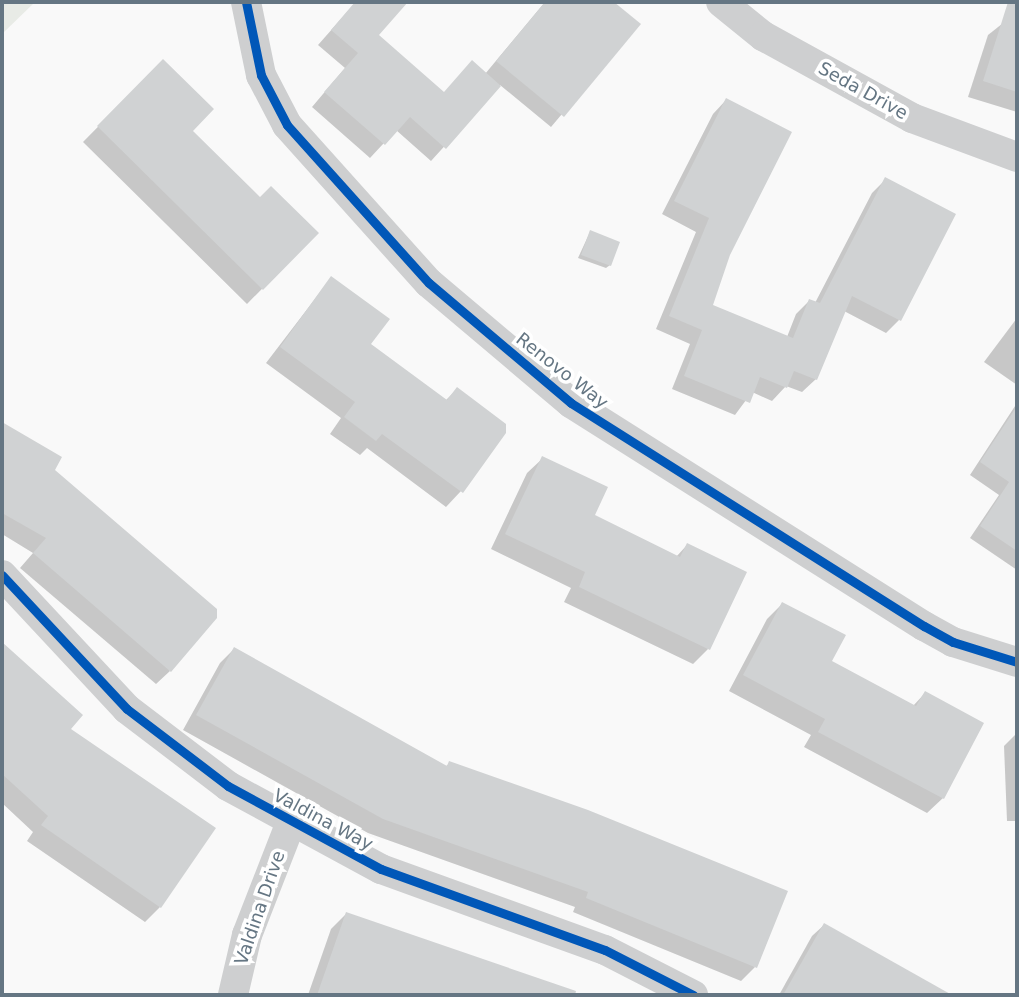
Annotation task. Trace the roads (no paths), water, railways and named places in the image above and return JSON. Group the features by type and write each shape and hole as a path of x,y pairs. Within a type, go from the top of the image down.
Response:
{"street":[{"name":"Renovo Way","path":"246,2 261,75 287,125 429,283 570,403 924,626 962,646 1017,662"},
{"name":"Seda Drive","path":"721,2 763,36 912,118 1017,157"},
{"name":"Valdina Way","path":"2,575 127,709 228,786 381,869 605,950 693,995"},
{"name":"Valdina Drive","path":"233,995 247,935 291,822"}]}
